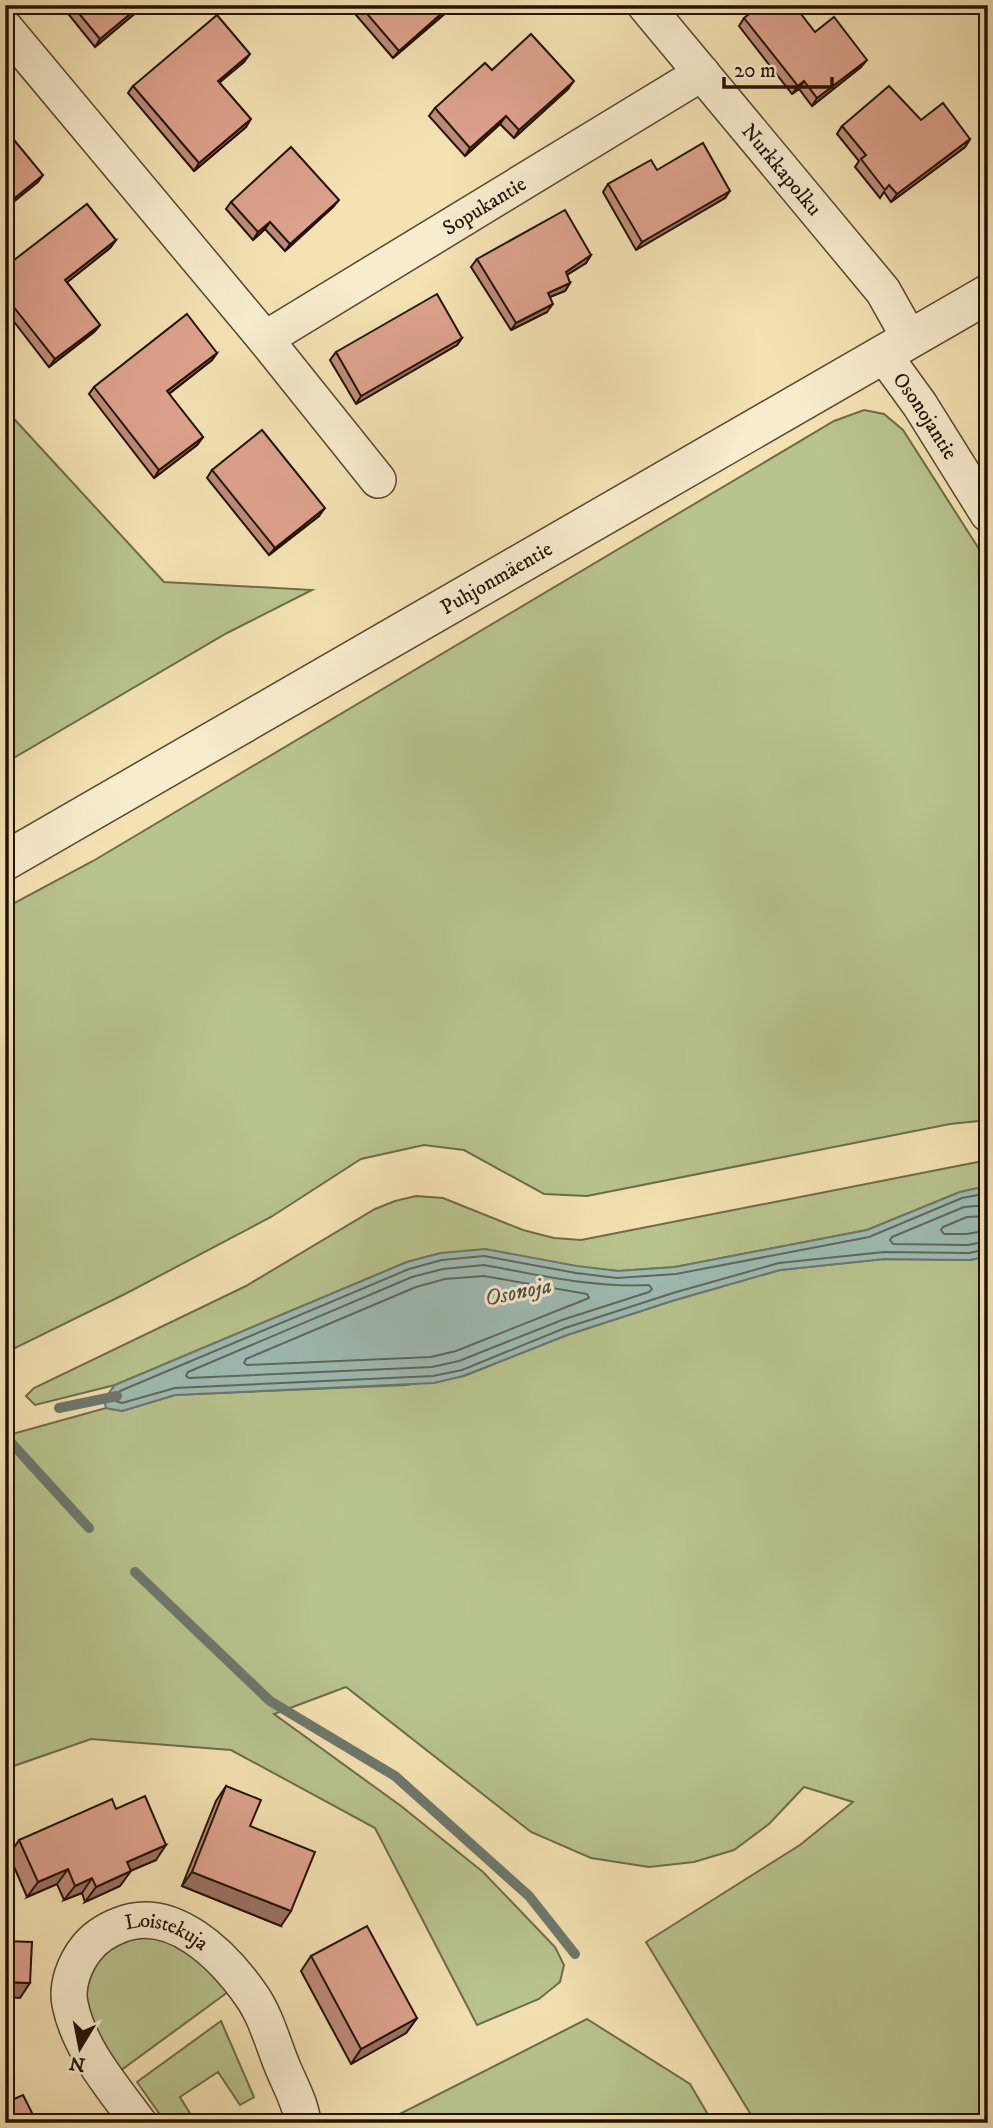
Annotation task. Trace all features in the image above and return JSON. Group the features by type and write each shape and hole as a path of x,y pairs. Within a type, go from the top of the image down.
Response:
{"street":[{"name":"Nurkkapolku","path":"645,5 883,291 897,346"},
{"path":"5,28 265,339 378,480"},
{"name":"Sopukantie","path":"265,339 702,73"},
{"name":"Puhjonmäentie","path":"5,861 988,294"},
{"name":"Osonojantie","path":"897,346 920,405 988,514"},
{"name":"Loistekuja","path":"139,2123 87,2050 69,2000 75,1968 90,1943 107,1930 133,1919 160,1920 188,1933 218,1956 251,1995 262,2015 303,2123"}],"green space":[{"path":"5,409 164,582 312,590 227,633 5,763"},
{"path":"864,410 884,414 903,430 988,563 988,1120 950,1124 587,1196 544,1194 464,1150 424,1145 361,1159 271,1217 5,1353 5,908 93,861 834,421"},
{"path":"988,1160 988,1190 978,1188 960,1192 867,1230 675,1267 618,1271 441,1253 407,1262 115,1385 35,1405 26,1396 34,1388 246,1286 375,1209 395,1201 416,1196 443,1198 523,1230 554,1238 581,1240"},
{"path":"988,1256 988,2123 756,2123 646,1942 800,1845 853,1802 804,1787 769,1824 734,1850 694,1862 649,1867 591,1858 531,1832 346,1687 274,1714 401,1806 483,1872 555,1947 564,1965 560,1982 539,1999 477,2025 375,1828 231,1750 91,1739 5,1769 5,1436 106,1408 122,1411 175,1395 406,1385 464,1376 567,1335 780,1270 884,1259 970,1260"},
{"path":"152,1936 175,1942 232,1989 120,2071 89,2018 87,1990 95,1967 110,1948 130,1937"},
{"path":"587,2019 690,2084 713,2123 424,2123 418,2120 410,2123 382,2123"},
{"path":"221,2021 254,2097 240,2105 218,2072 180,2097 194,2120 190,2123 166,2123 137,2082"}],"water":[{"path":"978,1188 988,1190 988,1256 970,1260 884,1259 780,1270 567,1335 463,1376 434,1383 175,1395 122,1411 106,1408 104,1399 115,1385 407,1262 441,1253 485,1249 618,1271 675,1267 867,1230 960,1192"}],"building":[{"path":"72,5 141,5 100,39"},
{"path":"364,5 451,5 399,51 362,8"},
{"path":"761,5 794,5 815,32 834,17 867,60 817,98 804,81 798,86 744,18"},
{"path":"217,15 250,54 218,81 251,119 199,163 133,86"},
{"path":"531,34 574,81 519,130 506,116 470,148 435,108 485,63 492,70"},
{"path":"889,86 921,120 943,103 970,139 897,194 889,185 885,190 861,159 866,155 842,126"},
{"path":"5,129 43,175 5,206"},
{"path":"703,143 730,191 642,242 608,184 651,160 657,170"},
{"path":"291,147 339,200 290,244 270,222 258,232 231,202"},
{"path":"87,204 116,240 65,280 100,325 55,359 5,296 5,267"},
{"path":"565,210 591,255 566,272 570,283 548,293 553,304 516,323 477,259"},
{"path":"437,294 462,338 361,396 336,352"},
{"path":"187,314 217,353 167,391 203,437 159,470 94,387"},
{"path":"262,430 325,508 275,548 212,470"},
{"path":"226,1786 261,1800 250,1826 315,1852 291,1911 192,1872"},
{"path":"145,1796 166,1845 127,1862 131,1871 96,1887 92,1878 75,1886 68,1869 38,1882 19,1840 112,1799 116,1809"},
{"path":"367,1926 417,2018 361,2049 311,1956"},
{"path":"5,1941 32,1942 30,1983 5,1982"},
{"path":"23,2095 37,2123 5,2123 5,2103"}],"waterway":[{"name":"Osonoja","path":"59,1408 117,1396"},
{"path":"5,1436 89,1528"},
{"path":"135,1572 270,1701 395,1776 529,1896 575,1954"}]}
